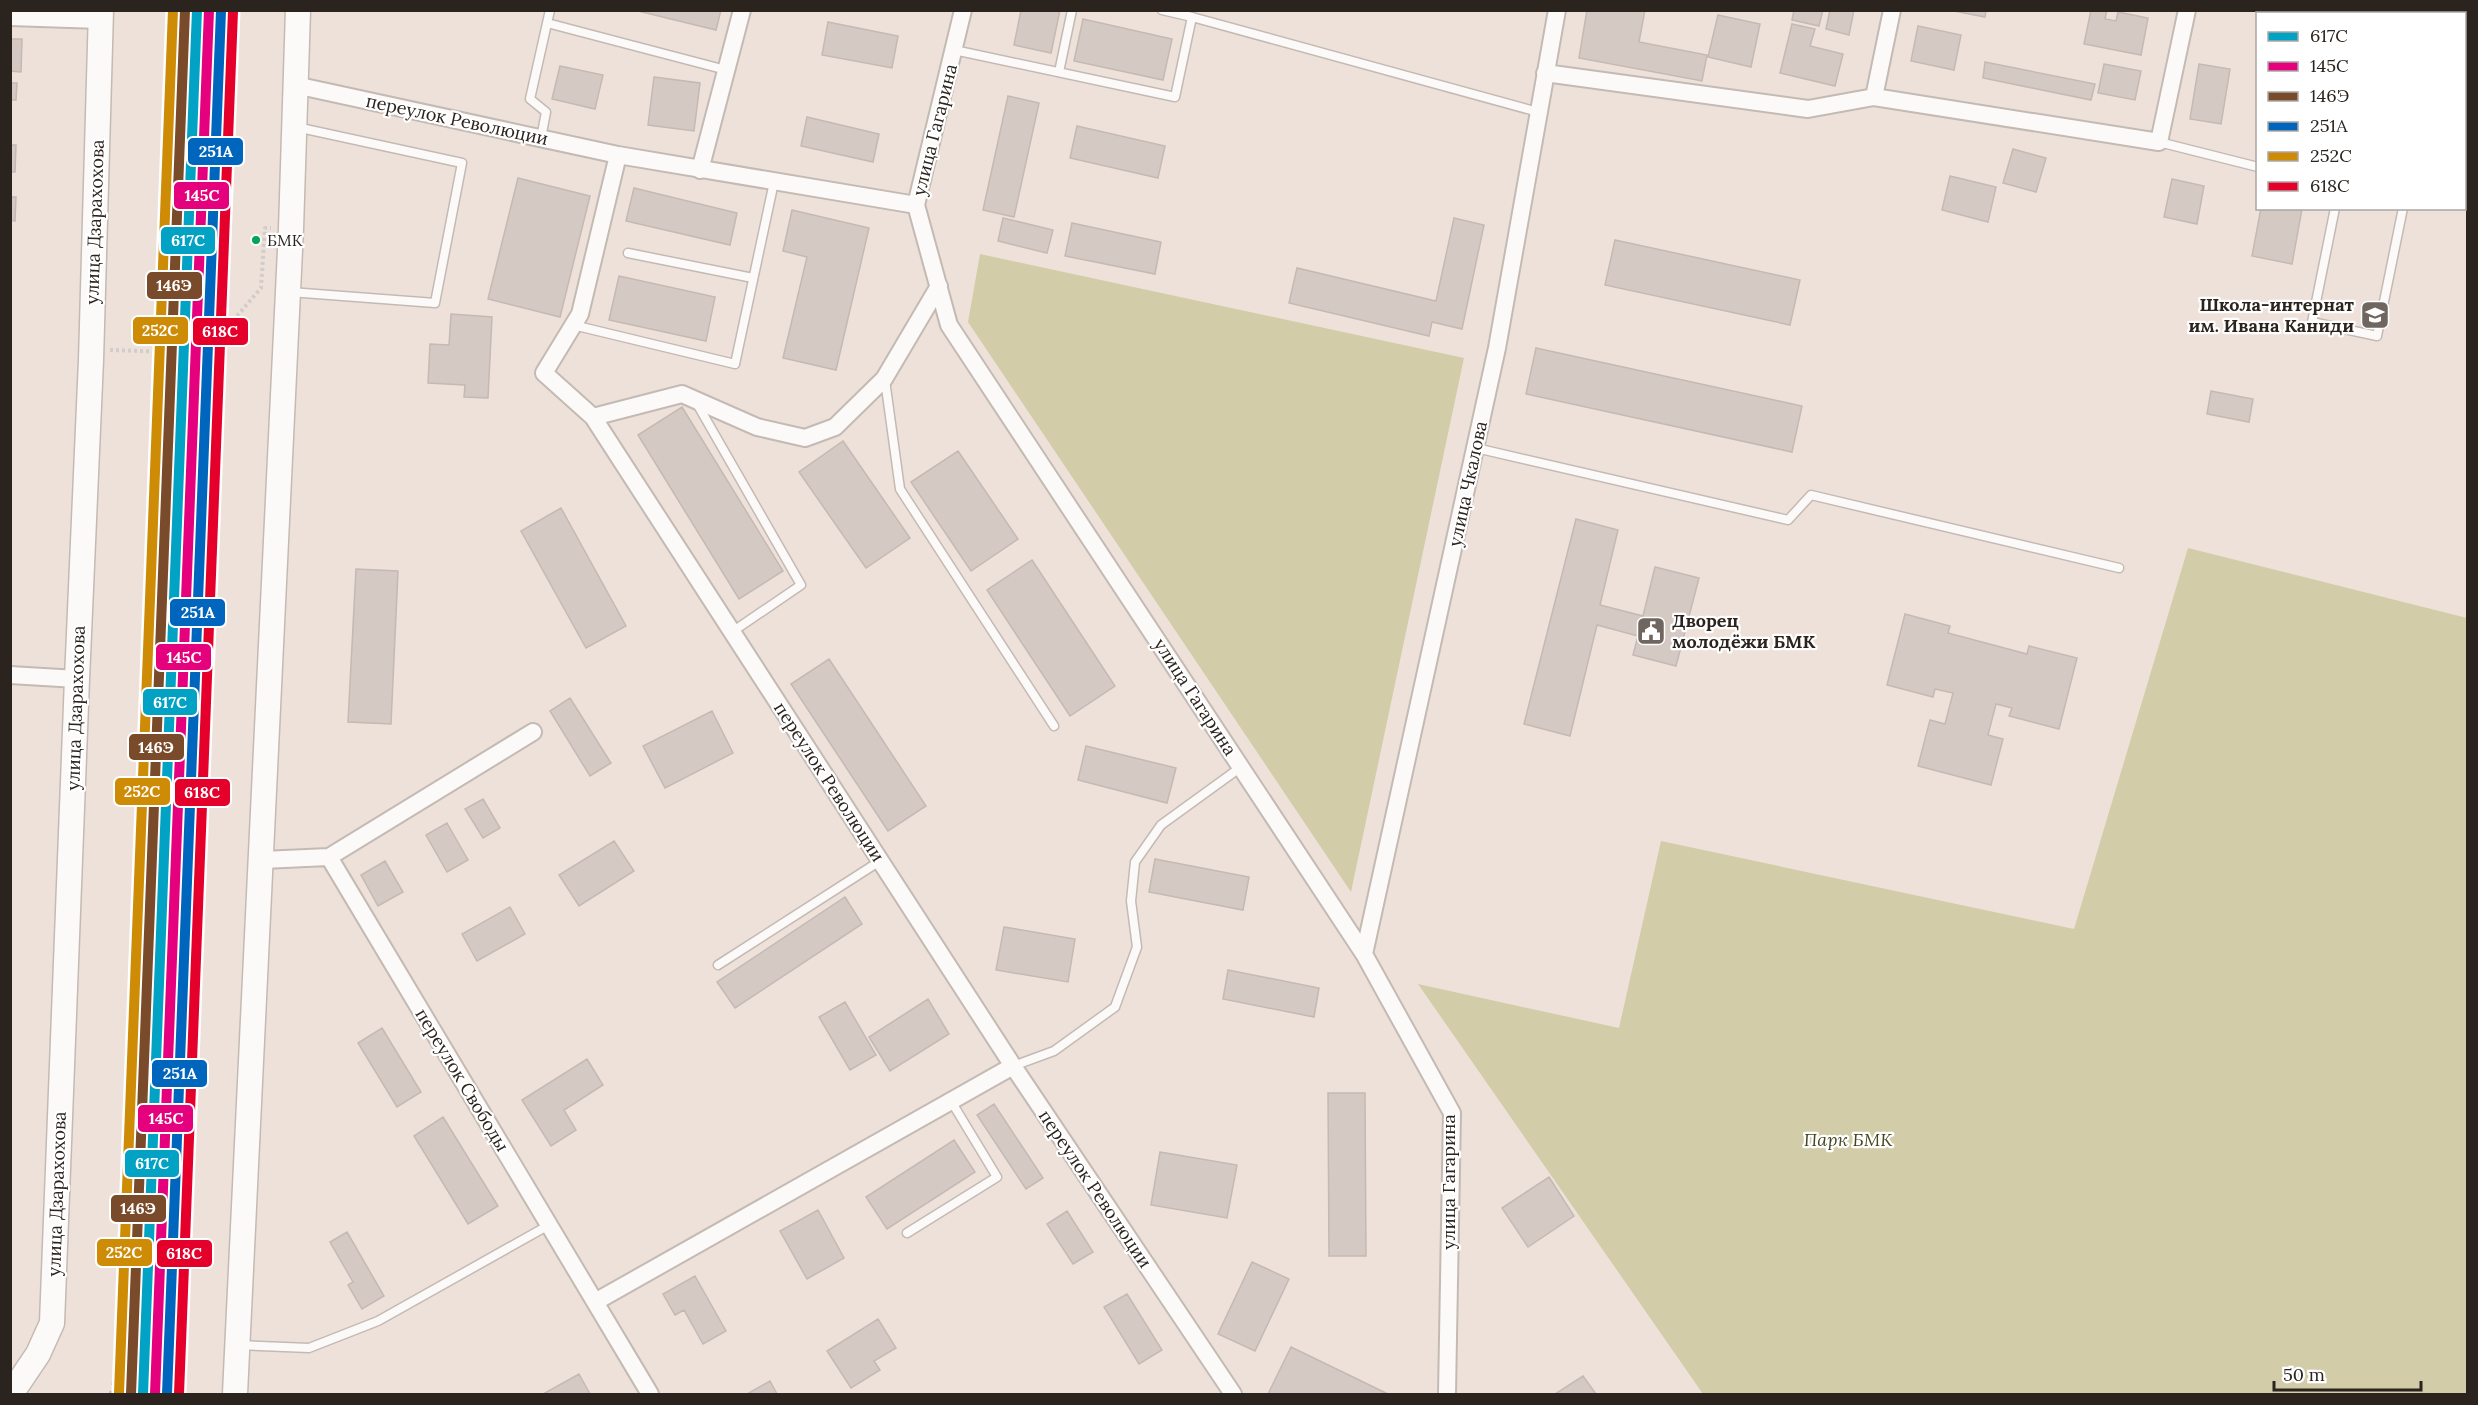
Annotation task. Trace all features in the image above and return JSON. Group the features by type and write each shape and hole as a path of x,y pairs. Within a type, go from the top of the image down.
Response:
{"street":[{"path":"235,1395 262,860 286,292 291,229 298,10"},
{"path":"700,170 742,10"},
{"name":"улица Гагарина","path":"963,10 916,205 950,325 1364,954 1452,1113 1447,1395"},
{"name":"улица Чкалова","path":"1364,954 1497,348 1557,10"},
{"path":"1874,97 1892,10"},
{"path":"1545,73 1808,109 1874,97 2159,142 2187,10"},
{"path":"10,17 100,15"},
{"name":"улица Дзарахохова","path":"11,1395 38,1354 52,1323 76,679 91,350 100,15"},
{"name":"переулок Революции","path":"295,85 618,155 916,205"},
{"name":"переулок Революции","path":"618,155 580,314 544,373 593,417 1013,1066 1233,1395"},
{"path":"593,417 682,394 757,427 805,438 835,427 884,379 939,286"},
{"path":"10,675 76,679"},
{"path":"262,860 329,857 533,732"},
{"name":"переулок Свободы","path":"329,857 650,1395"},
{"path":"595,1302 1013,1066"}],"lane":[{"path":"541,138 546,112 530,99 550,10"},
{"path":"1059,72 1072,10"},
{"path":"1162,10 1538,112"},
{"path":"954,50 1175,98 1192,17"},
{"path":"547,22 726,70"},
{"path":"286,292 435,303 462,163 294,127"},
{"path":"2159,142 2256,166"},
{"path":"572,325 735,364 774,182"},
{"path":"2335,210 2312,322 2377,336 2403,210"},
{"path":"628,253 753,278"},
{"path":"884,379 900,489 1054,726"},
{"path":"694,399 801,585 732,632"},
{"path":"1476,448 1788,520 1811,495 2119,568"},
{"path":"1013,1066 1054,1051 1115,1007 1137,947 1131,901 1135,862 1161,825 1241,767"},
{"path":"718,965 880,861"},
{"path":"907,1233 997,1177 951,1101"},
{"path":"238,1345 309,1348 378,1321 549,1225"}],"path":[{"path":"91,350 205,353 261,288 265,228 291,229"}],"green space":[{"path":"980,254 1464,358 1351,892 968,322"},
{"name":"Парк БМК","path":"2188,548 2467,618 2467,1394 1703,1394 1418,984 1619,1028 1661,841 2074,929"}],"building":[{"path":"634,10 721,10 716,30"},
{"path":"1021,10 1060,10 1051,53 1014,45"},
{"path":"1587,10 1645,10 1639,42 1707,55 1702,81 1579,58"},
{"path":"1794,10 1823,10 1819,26 1792,20"},
{"path":"1830,10 1854,10 1849,35 1826,29"},
{"path":"1949,10 1986,10 1985,17"},
{"path":"2091,10 2107,10 2105,19 2116,21 2118,12 2148,18 2141,55 2084,44"},
{"path":"2375,10 2413,10 2413,12 2374,12"},
{"path":"1718,15 1760,24 1751,67 1708,57"},
{"path":"1083,19 1172,39 1163,80 1074,61"},
{"path":"828,22 898,36 892,68 822,55"},
{"path":"1792,24 1815,29 1810,46 1843,54 1835,86 1780,73"},
{"path":"1918,26 1961,35 1954,70 1911,61"},
{"path":"10,39 22,39 21,72 10,71"},
{"path":"1985,62 2095,84 2091,100 1983,78"},
{"path":"2104,64 2141,71 2135,100 2098,93"},
{"path":"2199,64 2230,69 2221,124 2190,119"},
{"path":"560,66 603,75 595,109 552,99"},
{"path":"654,77 700,83 694,131 648,125"},
{"path":"10,83 17,83 16,100 10,100"},
{"path":"1008,96 1039,103 1014,217 983,210"},
{"path":"807,117 879,134 873,162 801,146"},
{"path":"1077,126 1165,146 1158,178 1070,158"},
{"path":"10,145 16,145 15,172 10,172"},
{"path":"2013,149 2046,158 2036,192 2003,183"},
{"path":"1950,176 1996,187 1988,222 1942,210"},
{"path":"518,178 590,196 560,317 488,299"},
{"path":"2172,179 2204,186 2197,224 2164,217"},
{"path":"634,188 737,213 730,245 626,221"},
{"path":"10,197 16,197 15,221 10,220"},
{"path":"792,210 869,228 836,370 783,358 807,257 783,251"},
{"path":"2261,210 2302,210 2292,264 2252,256"},
{"path":"1003,218 1053,230 1047,253 998,241"},
{"path":"1454,218 1484,225 1462,329 1432,322 1429,336 1289,303 1297,268 1436,301"},
{"path":"1072,223 1161,242 1155,274 1065,256"},
{"path":"1615,240 1800,280 1790,325 1605,285"},
{"path":"619,276 715,297 706,341 609,320"},
{"path":"451,314 492,317 488,398 464,397 465,385 428,383 430,344 449,345"},
{"path":"1536,348 1802,406 1792,452 1526,394"},
{"path":"2211,391 2253,399 2249,422 2207,414"},
{"path":"682,407 783,571 739,599 638,435"},
{"path":"843,441 910,538 866,568 799,472"},
{"path":"958,451 1018,539 971,571 911,482"},
{"path":"561,508 626,626 586,648 521,531"},
{"name":"Дворец молодёжи БМК","path":"1576,519 1618,530 1600,605 1643,616 1655,567 1699,578 1676,666 1633,655 1638,636 1597,625 1570,736 1524,724"},
{"path":"1032,560 1115,686 1070,716 987,590"},
{"path":"356,569 398,571 391,724 348,722"},
{"path":"1905,614 1950,626 1948,633 2027,654 2029,646 2077,658 2059,729 2009,716 2012,708 1996,704 1988,735 2003,739 1991,785 1918,766 1930,720 1945,724 1953,693 1935,689 1933,697 1887,685"},
{"path":"829,659 926,806 888,831 791,684"},
{"path":"570,698 611,763 590,776 550,711"},
{"path":"712,711 733,753 665,788 643,746"},
{"path":"1086,746 1176,768 1167,803 1078,780"},
{"path":"483,799 500,828 483,838 465,809"},
{"path":"447,823 468,860 447,872 426,835"},
{"path":"614,841 634,871 579,906 559,875"},
{"path":"1155,859 1249,877 1243,910 1149,892"},
{"path":"385,861 403,892 378,906 361,875"},
{"path":"845,897 862,924 735,1008 717,982"},
{"path":"510,907 525,934 477,961 462,934"},
{"path":"1004,927 1075,939 1068,982 996,970"},
{"path":"1228,970 1319,988 1314,1017 1223,999"},
{"path":"928,999 949,1034 890,1071 869,1037"},
{"path":"845,1002 876,1055 850,1070 819,1017"},
{"path":"382,1028 421,1092 397,1107 358,1043"},
{"path":"587,1059 603,1085 564,1110 576,1130 551,1146 522,1100"},
{"path":"1328,1093 1365,1093 1366,1256 1329,1256"},
{"path":"994,1104 1043,1178 1026,1189 977,1115"},
{"path":"443,1117 498,1206 468,1224 414,1136"},
{"path":"954,1140 975,1172 887,1229 866,1197"},
{"path":"1160,1152 1237,1165 1227,1218 1151,1205"},
{"path":"1549,1177 1574,1216 1528,1247 1502,1208"},
{"path":"818,1210 844,1258 807,1279 780,1231"},
{"path":"1067,1211 1093,1252 1073,1264 1047,1224"},
{"path":"347,1232 384,1296 362,1309 348,1285 353,1282 330,1242"},
{"path":"1252,1262 1289,1279 1255,1351 1218,1334"},
{"path":"695,1276 726,1331 703,1344 684,1310 675,1315 663,1294"},
{"path":"1127,1294 1162,1350 1139,1364 1104,1307"},
{"path":"878,1319 896,1348 874,1361 880,1370 851,1388 827,1351"},
{"path":"1291,1347 1388,1394 1268,1394"},
{"path":"579,1374 590,1394 543,1394"},
{"path":"1583,1376 1596,1394 1555,1394"},
{"path":"770,1381 777,1394 747,1394"}],"railway":[{"path":"111,1394 120,1361 131,1283 183,10"},
{"path":"160,1394 160,1296 213,10"}],"transit line":[{"name":"252С","path":"119,1393 173,10"},
{"name":"146Э","path":"131,1394 185,10"},
{"name":"617C","path":"143,1394 197,10"},
{"name":"145С","path":"155,1394 209,10"},
{"name":"251А","path":"167,1394 221,11"},
{"name":"618С","path":"179,1394 233,11"}],"place":[{"name":"БМК","path":"256,240"},
{"name":"Школа-интернат им. Ивана Каниди","path":"2375,315"},
{"name":"Дворец молодёжи БМК","path":"1651,631"}]}
